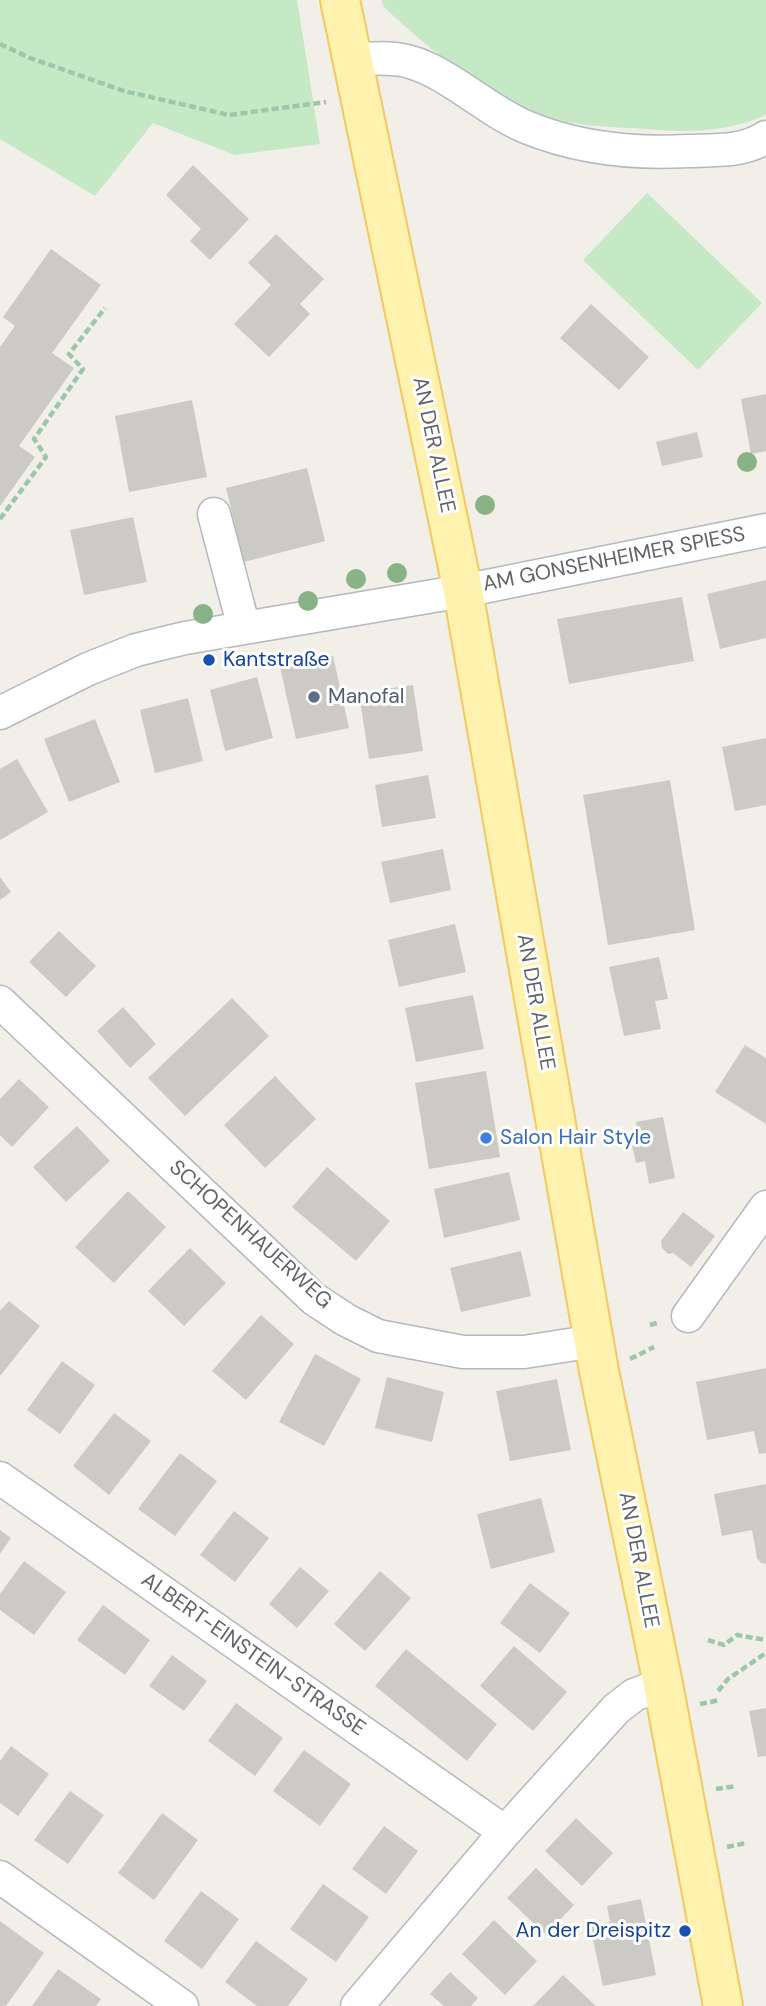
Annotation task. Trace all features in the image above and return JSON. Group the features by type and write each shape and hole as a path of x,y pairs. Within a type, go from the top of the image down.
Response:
{"main road":[{"name":"AN DER ALLEE","path":"340,0 463,590 595,1341 723,2006"}],"street":[{"path":"352,60 398,59 411,62 429,69 503,117 568,142 668,152 736,149 766,137"},
{"path":"214,514 244,628"},
{"name":"AM GONSENHEIMER SPIESS","path":"463,590 766,530"},
{"path":"0,713 88,669 136,650 185,638 463,590"},
{"name":"SCHOPENHAUERWEG","path":"0,1002 314,1299 346,1320 378,1336 463,1352 524,1352 595,1341"},
{"path":"688,1316 766,1207"},
{"name":"ALBERT-EINSTEIN-STRASSE","path":"0,1478 505,1832"},
{"path":"357,2006 505,1832 616,1709 634,1695 663,1684"},
{"path":"0,1877 182,2006"}],"path":[{"path":"0,44 30,58 124,91 229,115 328,102"},
{"path":"0,519 46,457 34,439 83,369 69,354 105,308"},
{"path":"708,1640 724,1645 737,1635 766,1640"},
{"path":"718,1691 728,1679 766,1653"}],"green space":[{"path":"0,0 297,0 320,144 235,155 153,123 95,196 0,139"},
{"path":"382,0 766,0 766,115 737,125 692,131 578,124 556,119 509,100 463,73 401,23 383,6"},
{"path":"647,193 762,303 698,370 583,260"}],"building":[{"path":"193,165 249,219 210,260 190,241 201,229 166,195"},
{"path":"276,234 324,279 300,304 310,314 269,357 234,324 271,285 248,263"},
{"path":"51,249 101,285 52,353 74,368 19,446 35,457 0,506 0,347 15,326 3,317"},
{"path":"591,304 649,357 619,390 560,338"},
{"path":"766,394 766,451 751,454 741,399"},
{"path":"192,400 207,477 129,492 115,416"},
{"path":"697,432 703,457 662,466 656,442"},
{"path":"307,468 325,541 244,562 226,488"},
{"path":"133,517 147,582 84,595 70,530"},
{"path":"766,580 766,638 720,649 707,594"},
{"path":"682,597 694,661 569,684 557,619"},
{"path":"333,656 349,728 296,739 280,667"},
{"path":"257,677 273,738 225,751 210,690"},
{"path":"413,685 423,751 369,759 359,693"},
{"path":"188,698 203,761 155,773 140,710"},
{"path":"95,719 120,782 69,802 44,739"},
{"path":"766,738 766,805 735,811 722,747"},
{"path":"17,759 48,812 0,840 0,769"},
{"path":"428,775 436,818 382,827 375,785"},
{"path":"670,780 695,930 608,945 583,795"},
{"path":"443,849 451,890 390,903 381,862"},
{"path":"0,877 11,892 0,900"},
{"path":"455,924 466,972 399,987 388,940"},
{"path":"59,931 96,966 66,997 29,962"},
{"path":"659,957 668,999 655,1001 661,1029 624,1036 609,967"},
{"path":"473,995 484,1049 416,1062 405,1008"},
{"path":"232,998 269,1036 185,1116 148,1078"},
{"path":"123,1007 156,1044 130,1068 97,1031"},
{"path":"745,1045 766,1058 766,1124 715,1092"},
{"path":"486,1071 500,1157 429,1169 415,1083"},
{"path":"275,1076 316,1119 265,1168 224,1125"},
{"path":"19,1079 49,1107 12,1147 0,1135 0,1099"},
{"path":"663,1117 675,1178 649,1184 645,1161 636,1163 632,1145 640,1144 636,1122"},
{"path":"77,1126 110,1161 66,1202 33,1167"},
{"path":"327,1167 390,1221 356,1261 292,1207"},
{"path":"509,1172 520,1220 444,1238 434,1189"},
{"path":"128,1191 166,1227 114,1283 75,1247"},
{"path":"683,1212 715,1236 691,1267 662,1248 661,1241"},
{"path":"190,1248 226,1283 184,1326 148,1291"},
{"path":"521,1251 531,1296 461,1312 450,1268"},
{"path":"9,1301 40,1326 0,1376 0,1311"},
{"path":"261,1315 294,1344 246,1400 212,1371"},
{"path":"315,1354 361,1379 324,1446 279,1422"},
{"path":"62,1361 95,1385 60,1434 27,1410"},
{"path":"766,1368 766,1453 759,1454 754,1431 707,1440 696,1382"},
{"path":"387,1377 444,1392 432,1442 375,1428"},
{"path":"557,1379 571,1450 510,1461 496,1391"},
{"path":"114,1413 151,1441 109,1495 73,1466"},
{"path":"180,1453 217,1481 175,1536 138,1509"},
{"path":"766,1484 766,1564 757,1558 752,1530 722,1536 714,1494"},
{"path":"541,1498 555,1552 491,1569 477,1514"},
{"path":"234,1511 269,1538 235,1582 200,1555"},
{"path":"0,1530 11,1538 0,1554"},
{"path":"24,1561 66,1592 34,1635 0,1610 0,1594"},
{"path":"300,1567 329,1591 297,1628 269,1604"},
{"path":"380,1571 411,1598 365,1651 334,1624"},
{"path":"530,1583 570,1613 540,1653 500,1623"},
{"path":"103,1605 150,1640 125,1675 77,1640"},
{"path":"514,1646 567,1692 533,1731 480,1686"},
{"path":"406,1649 497,1724 467,1761 375,1686"},
{"path":"172,1655 207,1681 184,1711 149,1686"},
{"path":"236,1703 283,1738 255,1776 208,1741"},
{"path":"766,1708 766,1756 758,1757 749,1711"},
{"path":"11,1746 49,1774 18,1816 0,1803 0,1761"},
{"path":"304,1750 351,1784 320,1826 273,1791"},
{"path":"70,1791 104,1815 68,1864 34,1840"},
{"path":"162,1813 198,1840 154,1900 118,1873"},
{"path":"576,1818 613,1853 582,1886 545,1851"},
{"path":"384,1826 418,1851 386,1894 352,1869"},
{"path":"536,1868 574,1905 546,1935 507,1898"},
{"path":"323,1884 369,1917 336,1962 290,1929"},
{"path":"201,1891 239,1919 202,1969 164,1941"},
{"path":"641,1899 656,1975 603,1986 590,1926 610,1922 607,1906"},
{"path":"494,1920 537,1961 505,1995 462,1954"},
{"path":"0,1921 44,1953 6,2006 0,2006"},
{"path":"256,1941 308,1979 288,2006 257,2006 225,1982"},
{"path":"58,1969 101,1999 96,2006 32,2006"},
{"path":"450,1972 478,1998 471,2006 444,2006 430,1994"},
{"path":"563,1975 596,2006 533,2006"}],"place":[{"name":"Kantstraße","path":"209,660"},
{"name":"Manofal","path":"314,697"},
{"name":"Salon Hair Style","path":"486,1138"},
{"name":"An der Dreispitz","path":"685,1931"}]}
